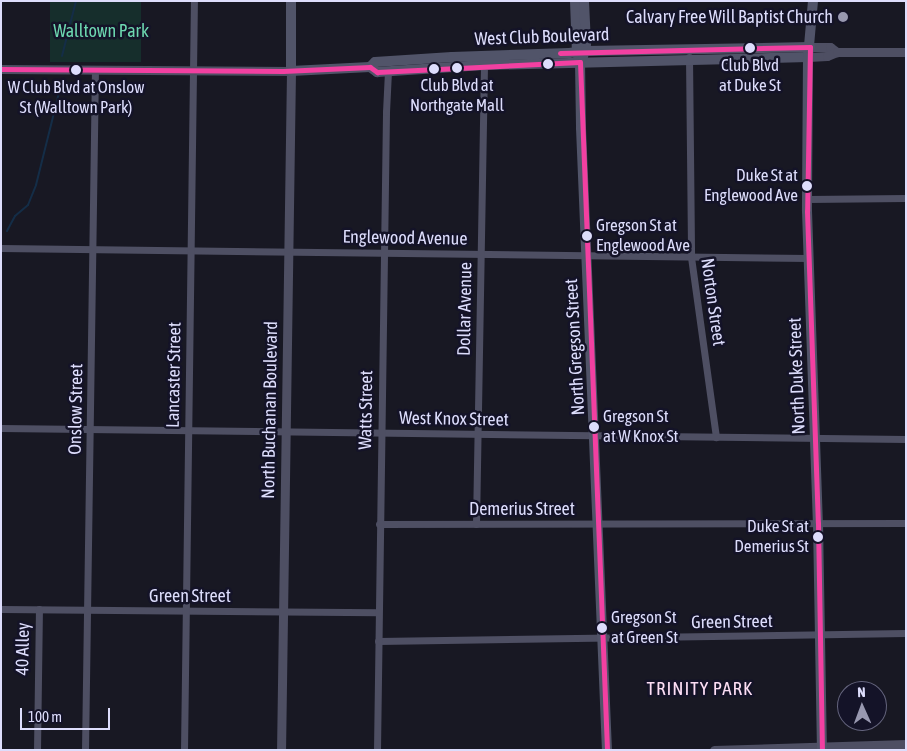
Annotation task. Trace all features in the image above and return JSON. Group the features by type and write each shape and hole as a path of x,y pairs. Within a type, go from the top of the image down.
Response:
{"main road":[{"path":"291,1 291,71"},
{"name":"North Gregson Street","path":"575,1 581,55 587,256 607,750"},
{"name":"North Gregson Street","path":"581,55 584,1"},
{"name":"North Duke Street","path":"813,1 809,52 807,199 818,523 822,748"},
{"name":"West Club Boulevard","path":"370,67 375,62 411,59 809,52"},
{"name":"West Club Boulevard","path":"291,71 370,67 375,71 388,71 484,65 581,55"},
{"path":"388,71 395,64 411,59"}],"street":[{"name":"Lancaster Street","path":"184,750 194,1"},
{"name":"West Club Boulevard","path":"809,52 827,56 837,52 906,52"},
{"name":"Norton Street","path":"689,55 691,257 716,437"},
{"name":"Dollar Avenue","path":"476,524 484,65"},
{"name":"West Club Boulevard","path":"1,69 291,71"},
{"name":"Onslow Street","path":"85,750 95,69"},
{"name":"North Buchanan Boulevard","path":"281,750 291,71"},
{"name":"Watts Street","path":"377,750 386,80 388,71"},
{"path":"807,199 906,198"},
{"name":"Englewood Avenue","path":"1,248 809,258"},
{"name":"West Knox Street","path":"1,428 906,439"},
{"name":"Demerius Street","path":"379,524 906,523"},
{"name":"Green Street","path":"1,609 378,612"},
{"name":"40 Alley","path":"36,750 39,609"},
{"name":"Green Street","path":"378,641 906,633"},
{"path":"714,750 906,744"}],"green space":[{"name":"Walltown Park","path":"50,1 141,1 141,62 50,62"}],"waterway":[{"path":"62,56 76,1"},
{"path":"7,231 15,216 28,205 36,185 62,81"}],"transit line":[{"path":"560,53 810,47 807,211 818,523 822,750"},
{"path":"1,69 283,71 370,67 377,72 580,62 607,750"}],"place":[{"name":"Calvary Free Will Baptist Church","path":"843,17"},
{"name":"Club Blvd at Duke St","path":"750,48"},
{"name":"Club Blvd at Northgate Mall","path":"457,68"},
{"name":"W Club Blvd at Onslow St (Walltown Park)","path":"76,70"},
{"name":"Duke St at Englewood Ave","path":"807,186"},
{"name":"Gregson St at Englewood Ave","path":"587,236"},
{"name":"Gregson St at W Knox St","path":"594,427"},
{"name":"Duke St at Demerius St","path":"818,537"},
{"name":"Gregson St at Green St","path":"602,628"}],"district":[{"name":"TRINITY PARK","path":"700,689"}]}
